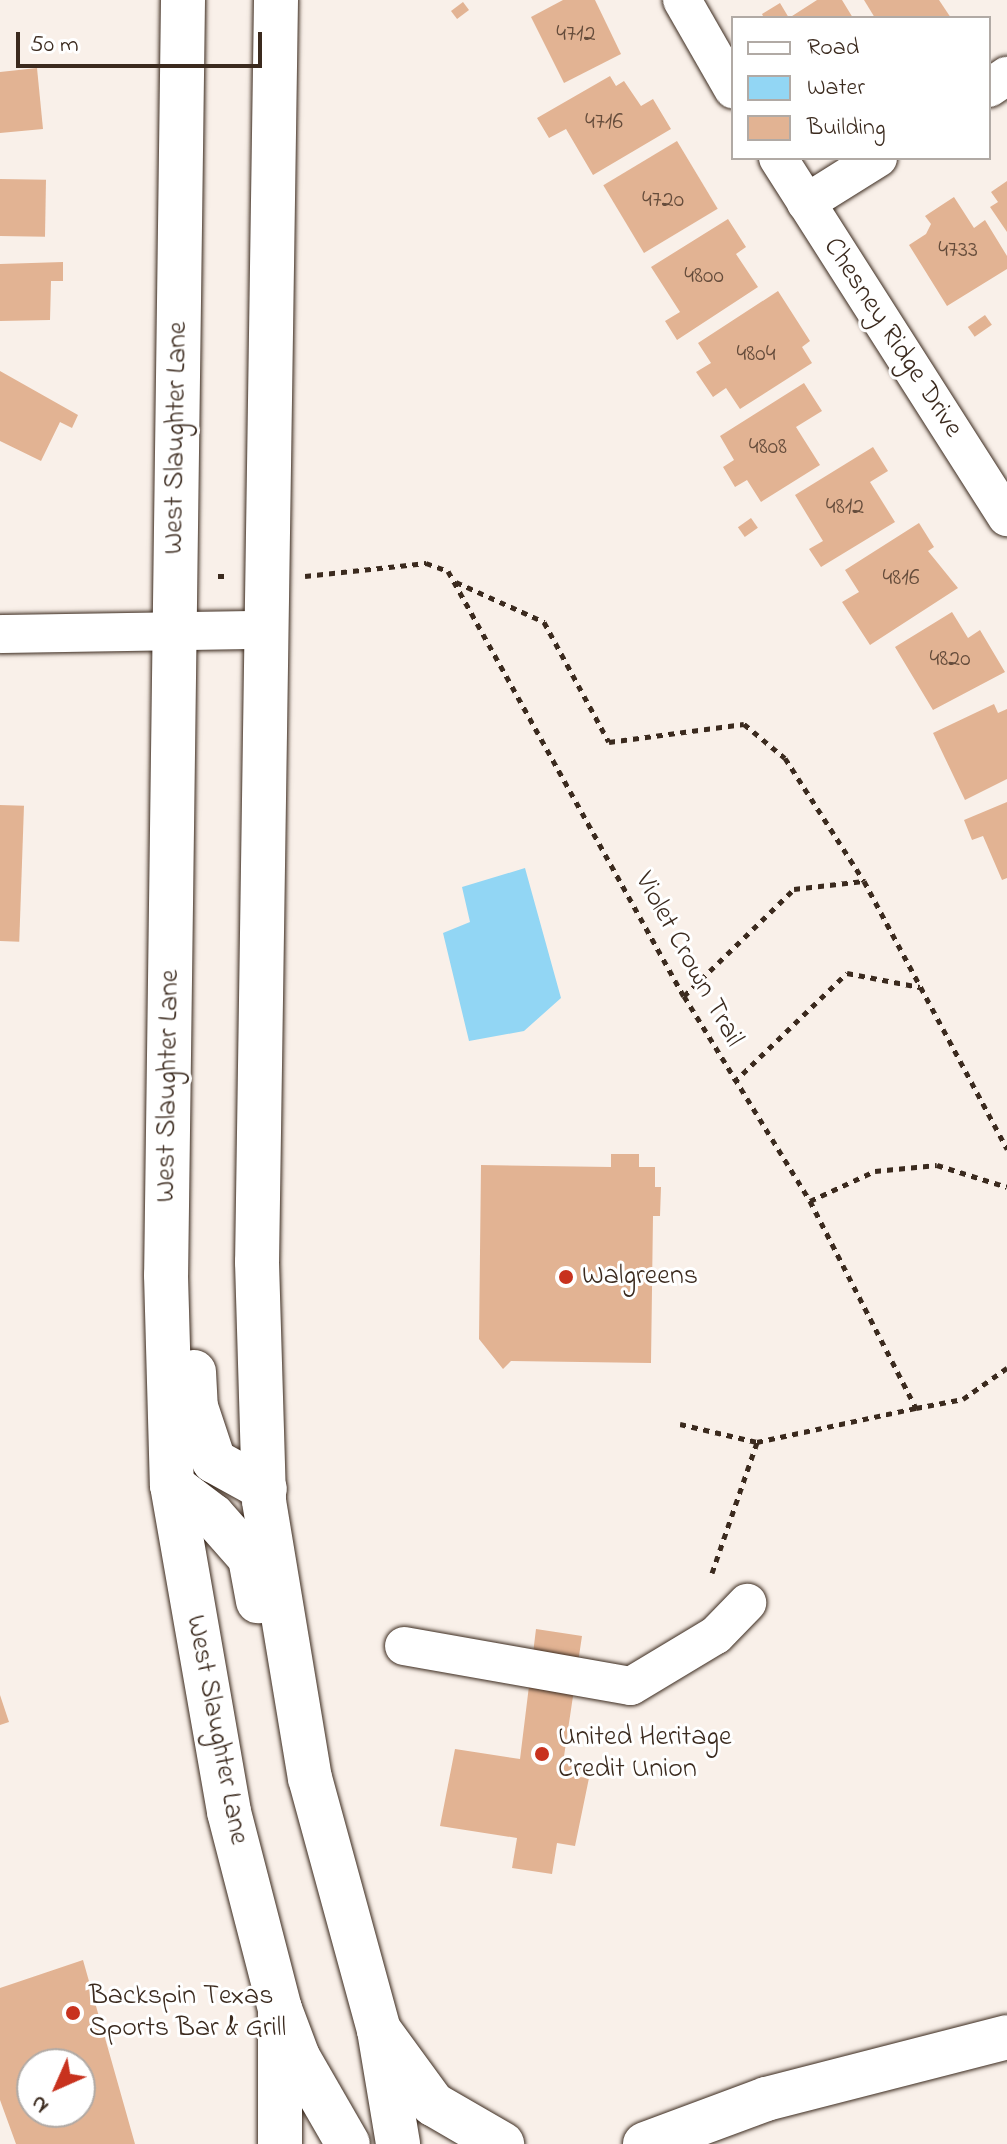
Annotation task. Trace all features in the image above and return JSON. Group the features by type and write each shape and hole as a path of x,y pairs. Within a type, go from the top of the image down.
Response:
{"main road":[{"name":"West Slaughter Lane","path":"183,0 168,1107 172,1485 229,1812 280,2009 298,2057 348,2144"},
{"path":"276,0 263,630 257,1262 265,1489 310,1778 379,2030 398,2144"},
{"path":"168,1107 193,1167 193,1341 204,1440 214,1461 265,1489"},
{"path":"172,1485 213,1516 250,1558 292,1785 307,1831 339,1885"},
{"path":"280,2009 280,2144"},
{"path":"379,2030 433,2104 502,2144"},
{"path":"645,2144 780,2095 1007,2037"}],"street":[{"path":"682,0 731,86"},
{"name":"Chesney Ridge Drive","path":"779,160 1007,517"},
{"path":"806,203 875,160"},
{"path":"0,634 263,630"},
{"path":"404,1646 631,1686 716,1635 747,1603"}],"path":[{"path":"303,576 426,563 439,565 455,582 544,622 609,742 744,724 785,758 864,881 1007,1149"},
{"name":"Violet Crown Trail","path":"455,582 684,996 734,1082 810,1201 916,1408"},
{"path":"684,996 794,889 864,881"},
{"path":"734,1082 847,973 921,987"},
{"path":"810,1201 875,1171 937,1165 1007,1187"},
{"path":"680,1424 757,1442 963,1399 1007,1368"},
{"path":"712,1573 757,1442"}],"water":[{"path":"525,868 561,998 524,1031 469,1041 443,933 470,922 462,887"}],"building":[{"path":"563,0 595,0 621,54 564,83 531,17"},
{"path":"817,0 842,0 852,16 792,16"},
{"path":"864,0 939,0 950,16 874,16"},
{"path":"463,2 469,10 457,19 451,11"},
{"path":"780,3 788,16 763,16 762,14"},
{"path":"37,68 43,129 0,133 0,72"},
{"path":"610,76 616,86 624,81 641,106 653,99 671,129 593,175 566,129 549,138 537,118"},
{"path":"677,141 718,209 644,253 603,185"},
{"path":"0,179 46,180 45,237 0,236"},
{"path":"1007,181 1007,232 990,207 998,202 991,192"},
{"path":"954,197 974,228 985,220 1007,256 1007,269 947,306 909,245 926,234 931,224 925,216"},
{"path":"728,219 746,247 736,254 758,287 677,340 665,321 680,312 651,267"},
{"path":"63,262 63,281 51,281 50,320 0,321 0,264"},
{"path":"778,291 810,341 802,347 812,363 740,409 726,388 713,397 696,372 711,363 698,343"},
{"path":"985,315 992,325 975,337 968,327"},
{"path":"0,371 78,415 72,428 60,422 41,461 0,441"},
{"path":"804,383 822,411 796,427 820,465 761,502 747,480 735,487 723,467 734,460 720,436"},
{"path":"873,447 888,471 870,482 895,522 821,567 809,549 823,541 795,495"},
{"path":"751,518 758,528 745,537 738,527"},
{"path":"919,523 934,547 928,551 958,588 870,645 842,602 859,592 845,570"},
{"path":"952,612 968,638 980,630 1005,672 933,710 895,647"},
{"path":"994,704 998,713 1007,709 1007,779 965,800 933,733"},
{"path":"1007,802 1007,878 1002,880 983,836 972,840 964,820"},
{"path":"0,805 24,806 19,942 0,941"},
{"name":"Walgreens","path":"611,1154 639,1154 639,1167 655,1167 655,1187 661,1187 660,1216 653,1216 651,1363 511,1361 503,1369 479,1339 481,1165 611,1167"},
{"name":"United Heritage Credit Union","path":"536,1629 582,1636 563,1763 582,1766 580,1777 589,1778 575,1846 557,1843 552,1874 512,1868 517,1838 440,1826 455,1749 520,1759"},
{"path":"0,1695 9,1722 0,1725"},
{"path":"83,1960 135,2144 16,2144 0,2100 0,1988"}],"place":[{"name":"Walgreens","path":"566,1277"},
{"name":"United Heritage Credit Union","path":"542,1754"},
{"name":"Backspin Texas Sports Bar & Grill","path":"73,2013"}]}
